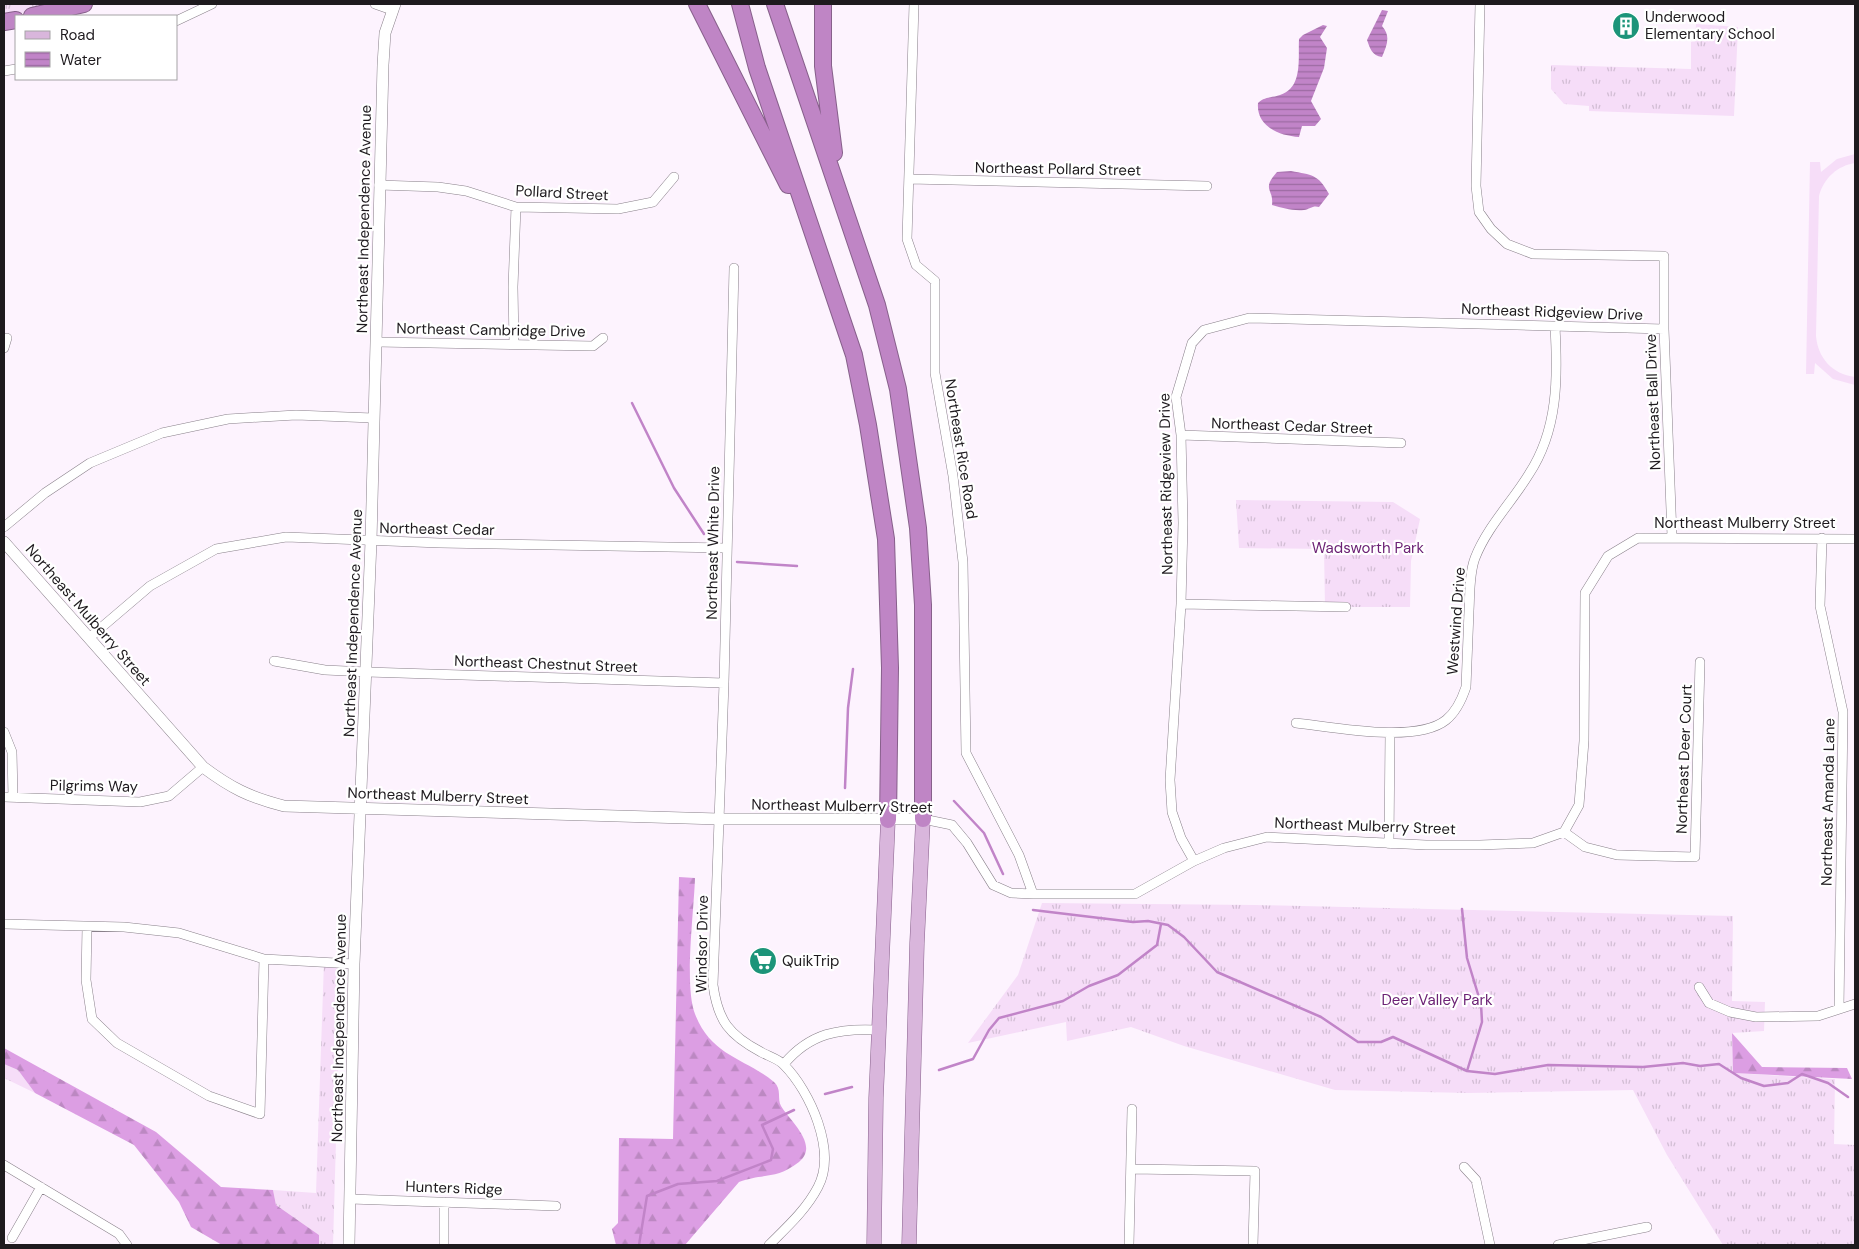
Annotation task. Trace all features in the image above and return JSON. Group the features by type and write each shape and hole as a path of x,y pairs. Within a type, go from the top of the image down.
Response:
{"highway":[{"path":"36,15 84,4"},
{"path":"697,4 823,258"},
{"path":"740,4 757,68 823,258 854,355 868,425 886,539 890,668 888,820"},
{"path":"775,4 877,304 898,389 910,458 918,528 923,605 923,820"},
{"path":"823,4 823,66 831,137 844,204"}],"main road":[{"path":"874,1245 878,1030 888,820"},
{"path":"909,1245 917,943 923,820"}],"street":[{"path":"178,20 212,4"},
{"path":"374,4 394,7"},
{"name":"Northeast Rice Road","path":"914,4 907,239 916,266 935,281 934,373 953,476 964,562 966,753 1019,855 1033,894"},
{"name":"Northeast Ball Drive","path":"1480,4 1476,186 1479,212 1491,229 1508,244 1534,254 1664,256 1664,329 1672,536"},
{"name":"Northeast Independence Avenue","path":"349,1245 354,964 367,672 379,185 385,33 394,7"},
{"name":"Pollard Street","path":"379,185 438,187 457,190 516,207 618,210 653,202 674,177"},
{"name":"Northeast Pollard Street","path":"909,179 1207,186"},
{"path":"514,344 513,287 516,207"},
{"name":"Northeast White Drive","path":"719,819 734,268"},
{"name":"Northeast Ridgeview Drive","path":"1194,861 1181,838 1172,812 1170,780 1181,604 1183,523 1181,435 1176,397 1192,343 1204,330 1250,318 1664,329"},
{"name":"Westwind Drive","path":"1296,723 1390,734 1422,730 1446,720 1463,698 1466,687 1470,583 1475,558 1486,536 1530,474 1546,442 1554,410 1555,326"},
{"path":"4,348 8,338"},
{"name":"Northeast Cambridge Drive","path":"376,342 593,346 603,338"},
{"path":"4,528 45,493 90,463 162,433 228,419 296,415 373,418"},
{"name":"Northeast Cedar Street","path":"1181,435 1401,443"},
{"name":"Northeast Mulberry Street","path":"4,542 202,767 224,783 260,800 284,806 719,819 923,820 952,825 967,842 993,885 1011,893 1135,894 1194,861 1224,848 1267,837 1389,844 1480,845 1532,843 1564,832 1580,805 1584,741 1586,593 1608,556 1638,538 1672,536 1855,539"},
{"name":"Northeast Cedar","path":"89,638 150,586 216,549 286,537 371,541 726,548"},
{"name":"Northeast Amanda Lane","path":"1822,538 1820,606 1843,712 1839,1010"},
{"path":"1181,604 1346,607"},
{"name":"Northeast Chestnut Street","path":"274,661 325,670 724,683"},
{"name":"Northeast Deer Court","path":"1564,832 1585,847 1617,855 1695,857 1700,662"},
{"path":"4,732 12,752 8,797"},
{"path":"1389,844 1390,734"},
{"name":"Pilgrims Way","path":"8,797 140,802 169,796 202,767"},
{"name":"Windsor Drive","path":"719,819 713,985 716,1010 725,1024 743,1042 784,1064 808,1098 823,1139 823,1161 819,1185 804,1209 769,1245"},
{"path":"4,924 124,927 179,933 264,959 354,964"},
{"path":"87,927 86,980 92,1019 117,1043 209,1096 260,1114 264,959"},
{"path":"1699,987 1710,1003 1730,1012 1756,1017 1818,1016 1855,1004"},
{"path":"784,1064 796,1050 827,1033 856,1029 878,1030"},
{"path":"1129,1245 1132,1109"},
{"path":"4,1166 119,1234 127,1245"},
{"path":"1464,1167 1476,1180 1490,1245"},
{"path":"1132,1169 1255,1171 1253,1245"},
{"path":"12,1238 41,1187"},
{"name":"Hunters Ridge","path":"350,1199 556,1206"},
{"path":"444,1202 444,1245"},
{"path":"1558,1245 1647,1227"}],"green space":[{"path":"4,4 66,4 4,17"},
{"path":"1696,24 1738,27 1734,116 1589,111 1589,106 1564,104 1551,89 1551,65 1691,69 1691,42 1695,41"},
{"path":"1855,154 1855,163 1842,167 1832,174 1824,184 1819,196 1816,336 1823,358 1833,369 1855,377 1855,385 1833,379 1815,363 1814,374 1806,374 1810,162 1820,162 1821,172 1837,159"},
{"name":"Wadsworth Park","path":"1236,500 1393,502 1420,519 1411,561 1410,607 1325,607 1324,549 1239,548"},
{"path":"679,877 695,878 690,986 695,1014 702,1028 719,1048 774,1082 779,1091 781,1106 805,1141 805,1155 791,1168 776,1174 739,1182 685,1245 616,1245 612,1229 618,1223 619,1138 673,1139"},
{"name":"Deer Valley Park","path":"1042,903 1255,905 1733,916 1732,1001 1765,1002 1764,1031 1732,1033 1733,1073 1835,1079 1834,1144 1855,1145 1855,1245 1723,1245 1667,1155 1633,1090 1468,1093 1335,1090 1184,1046 1131,1027 1067,1041 1066,1022 968,1043 1018,975"},
{"path":"324,962 341,966 333,1245 319,1245 319,1235 276,1205 273,1190 316,1193"},
{"path":"1732,1033 1762,1067 1847,1068 1852,1079 1733,1073"},
{"path":"4,1048 156,1132 221,1187 273,1190 276,1205 319,1235 319,1245 222,1245 191,1227 179,1202 134,1145 35,1093 18,1070 4,1064"},
{"path":"4,1064 18,1070 35,1093 4,1078"}],"water":[{"path":"1382,10 1388,11 1382,26 1386,33 1387,45 1382,57 1370,49 1367,40"},
{"path":"1323,25 1327,26 1320,37 1327,48 1324,68 1311,101 1321,119 1315,126 1302,126 1299,137 1277,132 1265,124 1261,118 1258,111 1258,103 1263,99 1280,95 1293,86 1298,72 1299,39"},
{"path":"1291,171 1314,176 1318,179 1329,194 1319,207 1295,210 1272,205 1269,186 1272,178 1277,172"}],"waterway":[{"path":"632,403 674,488 704,534"},
{"path":"737,562 797,566"},
{"path":"845,788 848,708 853,669"},
{"path":"954,801 984,833 1003,874"},
{"path":"1462,909 1467,958 1481,1004 1482,1022 1467,1071"},
{"path":"1033,910 1133,922 1148,921 1168,925 1184,937 1217,972 1321,1017 1358,1042 1381,1042 1393,1037 1467,1071 1495,1074 1548,1065 1643,1067 1683,1063 1700,1066 1719,1064 1741,1078 1764,1086 1788,1083 1802,1074 1828,1083 1848,1097"},
{"path":"939,1070 973,1059 989,1030 999,1018 1063,1001 1089,986 1118,975 1157,945 1161,924"},
{"path":"825,1094 852,1087"},
{"path":"639,1245 647,1196 678,1184 717,1181 771,1160 773,1149 762,1125 794,1110"}],"place":[{"name":"Underwood Elementary School","path":"1626,26"},
{"name":"QuikTrip","path":"763,961"}]}
